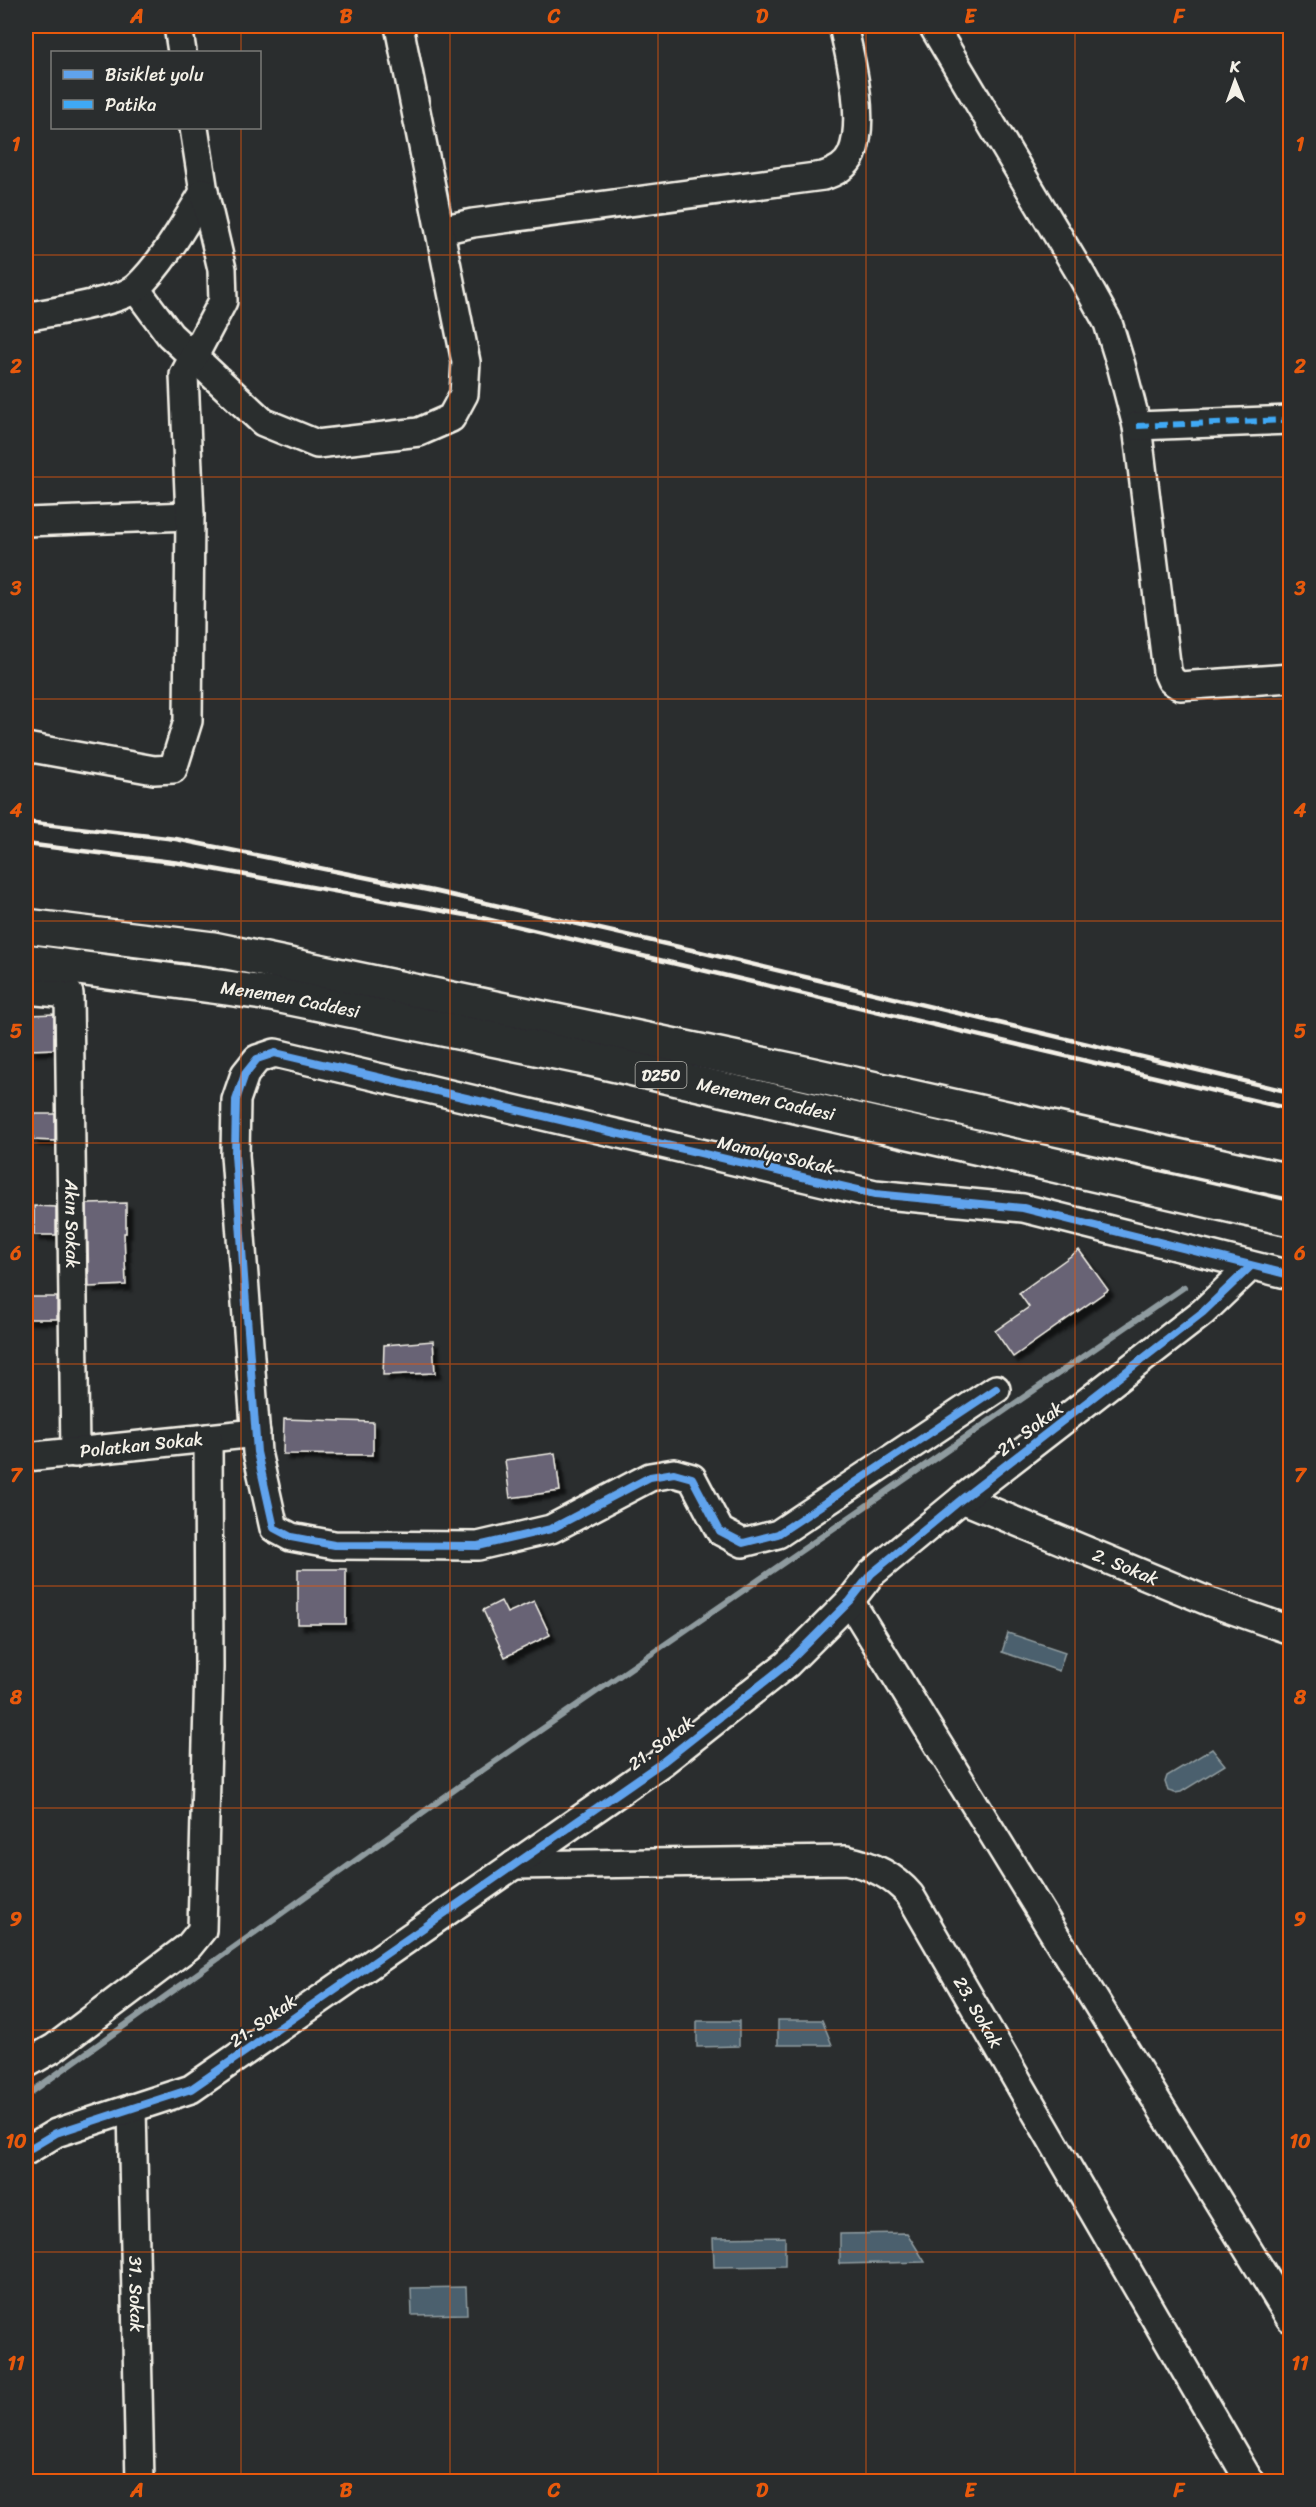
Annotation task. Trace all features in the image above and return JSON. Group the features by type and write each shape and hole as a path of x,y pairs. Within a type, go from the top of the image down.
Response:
{"highway":[{"name":"Menemen Caddesi","path":"26,926 213,949 795,1071 1290,1181"},
{"name":"Menemen Caddesi","path":"26,961 283,996 601,1061 1290,1219"}],"street":[{"path":"178,26 182,51"},
{"path":"136,289 170,335 263,422 317,444 419,432 452,418 464,394 466,362 399,26"},
{"path":"441,230 474,223 834,173 851,156 856,125 855,76 843,26"},
{"path":"933,26 1082,276 1107,323 1122,365 1137,426 1167,671 1171,680 1180,686 1290,678"},
{"path":"26,747 154,770 173,769 188,722 190,516 184,375 223,301 222,270 204,192 194,129"},
{"path":"26,317 96,303 136,289 174,241 204,192"},
{"path":"1137,426 1290,420"},
{"path":"26,522 190,516"},
{"name":"Akın Sokak","path":"26,990 69,994 75,1453"},
{"name":"Manolya Sokak","path":"256,1433 235,1155 236,1100 245,1074 257,1059 275,1053 875,1194 1023,1208 1290,1275"},
{"name":"21. Sokak","path":"26,2151 56,2133 191,2089 664,1761 787,1664 850,1601 871,1574 962,1499 1203,1312 1251,1266"},
{"path":"256,1433 257,1452 274,1528 291,1537 334,1545 477,1546 551,1529 650,1477 674,1473 692,1478 720,1531 743,1543 778,1534 996,1389"},
{"name":"Polatkan Sokak","path":"26,1457 256,1433"},
{"path":"26,2064 54,2048 189,1946 202,1930 209,1668 208,1438"},
{"name":"2. Sokak","path":"962,1499 1210,1602 1290,1630"},
{"path":"850,1601 1290,2318"},
{"name":"23. Sokak","path":"514,1865 846,1860 870,1867 893,1878 910,1895 1250,2481"},
{"name":"31. Sokak","path":"132,2108 140,2481"}],"water":[{"path":"1008,1633 1065,1652 1059,1671 1002,1652"},
{"path":"1212,1749 1225,1765 1181,1792 1168,1791 1165,1782 1167,1776"},
{"path":"778,2020 822,2020 832,2045 778,2045"},
{"path":"697,2021 739,2021 739,2046 697,2047"},
{"path":"907,2233 925,2262 840,2264 840,2234"},
{"path":"785,2237 785,2266 714,2267 713,2238"},
{"path":"466,2287 467,2314 412,2315 411,2288"}],"building":[{"path":"54,1014 54,1049 30,1050 30,1015"},
{"path":"33,1114 55,1114 55,1141 33,1140"},
{"path":"126,1203 126,1233 124,1233 126,1285 89,1287 87,1204"},
{"path":"34,1206 56,1207 56,1235 34,1235"},
{"path":"1079,1250 1108,1290 1013,1357 995,1331 1029,1307 1019,1293"},
{"path":"26,1297 57,1297 57,1319 26,1319"},
{"path":"433,1341 435,1373 383,1375 384,1345"},
{"path":"284,1419 373,1422 373,1455 283,1454"},
{"path":"555,1453 560,1491 510,1498 505,1460"},
{"path":"298,1569 346,1569 346,1624 298,1624"},
{"path":"501,1601 507,1613 534,1601 550,1635 505,1657 483,1610"}],"waterway":[{"path":"26,2096 471,1778 1184,1287"}],"railway":[{"path":"26,822 176,839 433,891 1290,1092"},
{"path":"26,844 180,863 482,918 1290,1109"}],"marked path":[{"path":"1137,426 1290,420"}],"cycle path":[{"path":"996,1389 778,1534 743,1543 720,1531 692,1478 674,1473 650,1477 551,1529 478,1546 334,1545 291,1537 274,1528 257,1452 235,1155 236,1100 245,1074 257,1059 275,1053 875,1194 1023,1208 1290,1275"},
{"path":"26,2151 56,2133 191,2089 664,1761 787,1664 850,1601 871,1574 962,1499 1203,1312 1251,1266"}]}
